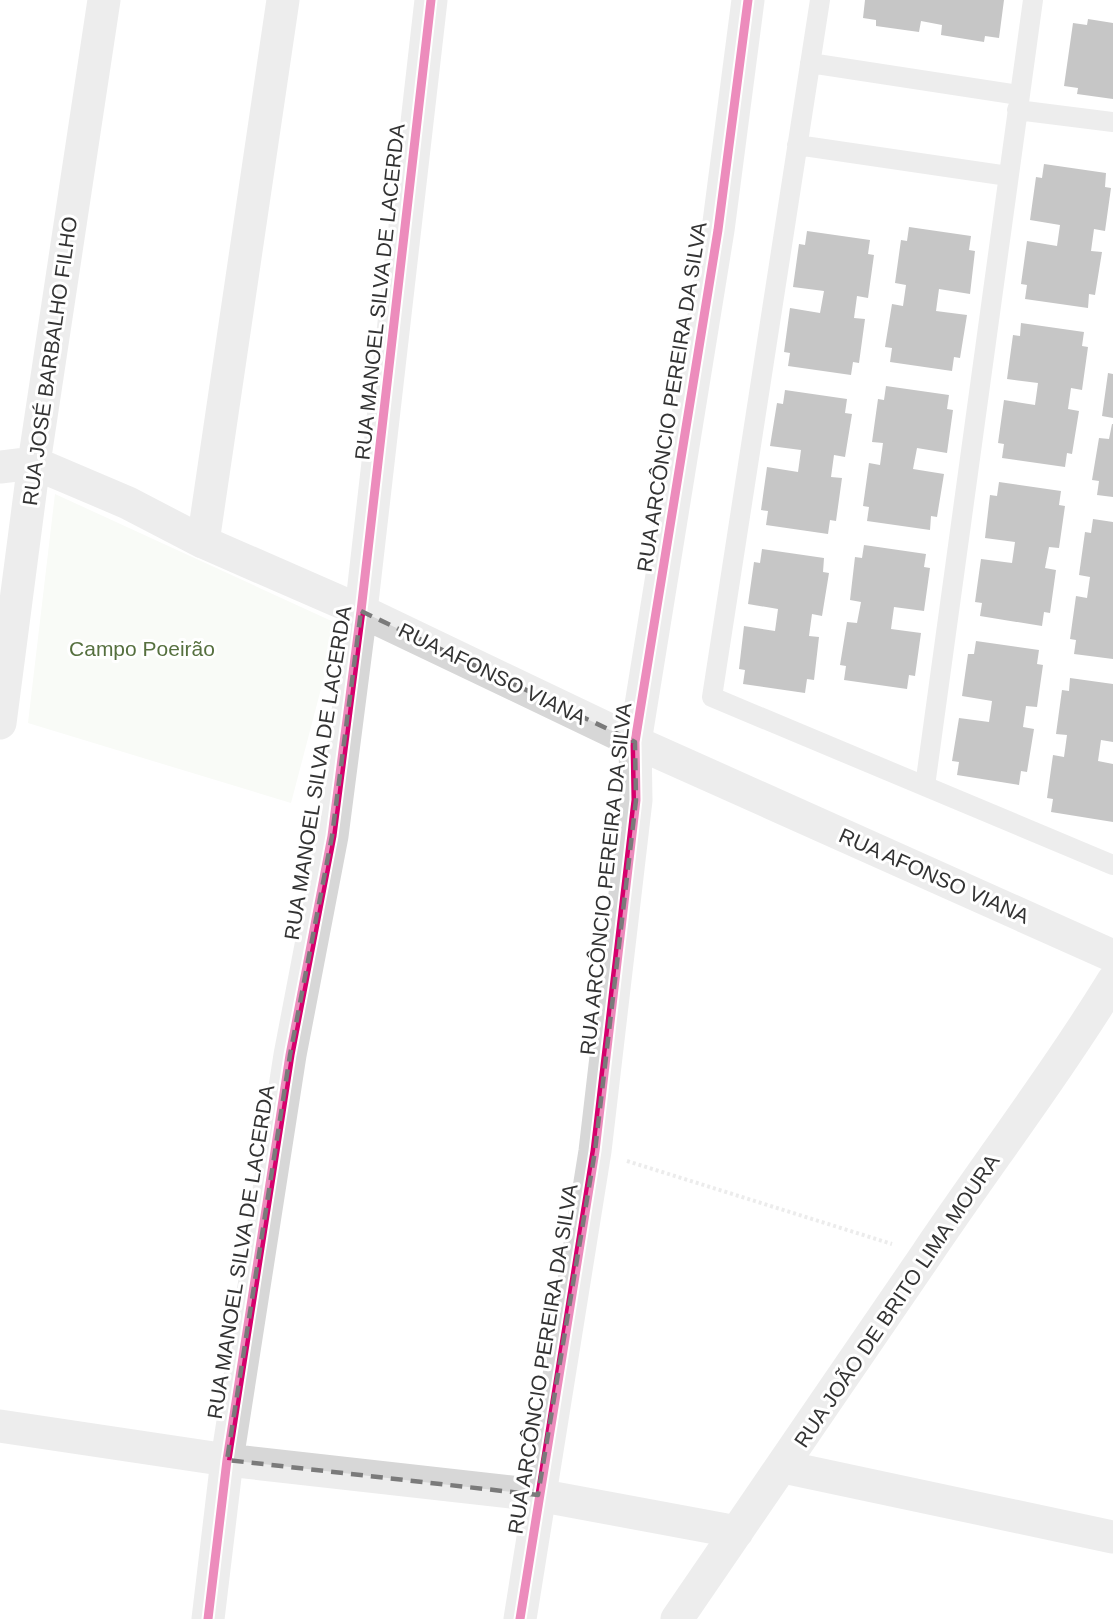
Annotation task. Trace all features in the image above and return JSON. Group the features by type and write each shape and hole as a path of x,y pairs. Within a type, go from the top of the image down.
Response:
{"street":[{"name":"RUA JOSÉ BARBALHO FILHO","path":"0,723 34,463 104,0"},
{"path":"203,542 283,0"},
{"name":"RUA MANOEL SILVA DE LACERDA","path":"208,1619 227,1460 290,1055 332,837 361,611 431,0"},
{"name":"RUA ARCÔNCIO PEREIRA DA SILVA","path":"520,1619 538,1495 595,1151 636,800 635,742 718,230 748,0"},
{"name":"RUA AFONSO VIANA","path":"0,467 34,463 129,503 203,542 361,611 635,742 1113,956"},
{"name":"RUA JOÃO DE BRITO LIMA MOURA","path":"677,1619 784,1467 926,1254 1083,1029 1113,981"},
{"path":"0,1426 227,1460 538,1495 737,1532"},
{"path":"784,1467 1113,1537"}],"lane":[{"path":"820,0 712,697 1113,865"},
{"path":"925,786 1033,0"},
{"path":"810,63 1113,122"},
{"path":"797,145 1008,176"}],"path":[{"path":"595,1151 926,1254"}],"highlighted area":[{"path":"361,611 635,742 636,800 595,1151 538,1495 227,1460 290,1055 332,836"}],"green space":[{"name":"Campo Poeirão","path":"55,494 338,624 291,803 28,723"}],"building":[{"path":"865,0 1004,0 999,38 985,36 984,42 941,35 942,25 921,21 919,32 876,26 876,20 863,18"},
{"path":"1088,19 1113,23 1113,99 1077,94 1078,88 1064,86 1073,23 1087,25"},
{"path":"1044,164 1106,173 1105,187 1111,188 1105,231 1094,229 1091,251 1102,252 1095,295 1089,294 1088,308 1025,299 1027,285 1021,284 1027,241 1057,246 1060,225 1030,220 1036,177 1042,178"},
{"path":"909,227 971,236 969,250 975,251 970,294 939,289 936,311 967,315 960,358 954,357 952,371 890,362 892,348 885,347 892,304 903,306 906,285 895,283 901,240 907,241"},
{"path":"807,231 870,240 868,254 874,255 868,298 857,296 854,318 865,319 859,363 853,362 851,375 788,366 790,353 784,352 790,308 820,313 824,291 793,287 799,244 805,245"},
{"path":"1021,323 1084,332 1082,346 1088,347 1082,390 1071,388 1068,409 1079,411 1072,454 1067,453 1065,467 1002,458 1004,444 998,443 1004,400 1035,405 1038,383 1007,379 1013,335 1020,336"},
{"path":"1108,373 1113,374 1113,418 1102,416"},
{"path":"886,386 949,395 947,409 953,410 947,453 917,448 913,469 944,474 937,517 931,516 930,530 867,521 869,507 863,506 869,463 880,465 883,443 872,442 878,399 884,400"},
{"path":"785,390 847,399 845,413 852,414 845,457 834,455 831,477 842,478 836,521 830,520 828,534 766,525 768,511 761,510 767,467 798,472 801,450 770,446 777,403 783,404"},
{"path":"1112,424 1113,497 1097,495 1099,481 1092,480 1099,438 1109,439"},
{"path":"999,482 1061,491 1059,505 1065,506 1059,548 1049,547 1045,568 1056,570 1050,613 1044,612 1042,626 980,616 982,603 975,602 981,559 1012,563 1015,542 985,538 990,495 997,496"},
{"path":"1093,519 1113,522 1113,659 1074,654 1076,640 1070,639 1076,596 1087,598 1090,577 1079,575 1085,532 1091,533"},
{"path":"864,545 926,554 924,567 930,568 924,611 894,607 891,629 921,633 915,676 909,675 907,689 844,680 846,666 840,665 847,622 857,623 861,602 850,600 855,557 862,558"},
{"path":"762,549 824,558 823,572 829,573 822,616 812,614 809,636 819,637 814,680 807,679 805,693 743,684 745,670 739,669 744,626 775,631 778,609 748,604 754,562 760,563"},
{"path":"976,641 1039,650 1037,664 1043,665 1037,707 1026,706 1023,727 1034,729 1027,772 1021,771 1019,785 957,775 959,762 952,761 959,718 989,722 992,701 962,696 968,654 974,654"},
{"path":"1070,678 1113,684 1113,742 1101,740 1098,761 1113,764 1113,822 1051,812 1053,799 1047,798 1053,755 1064,757 1067,735 1056,734 1062,690 1069,691"}],"cycle path":[{"path":"208,1619 227,1460 290,1055 332,836 361,611 431,0"},
{"path":"520,1619 595,1151 636,800 635,742 718,230 748,0"}]}
